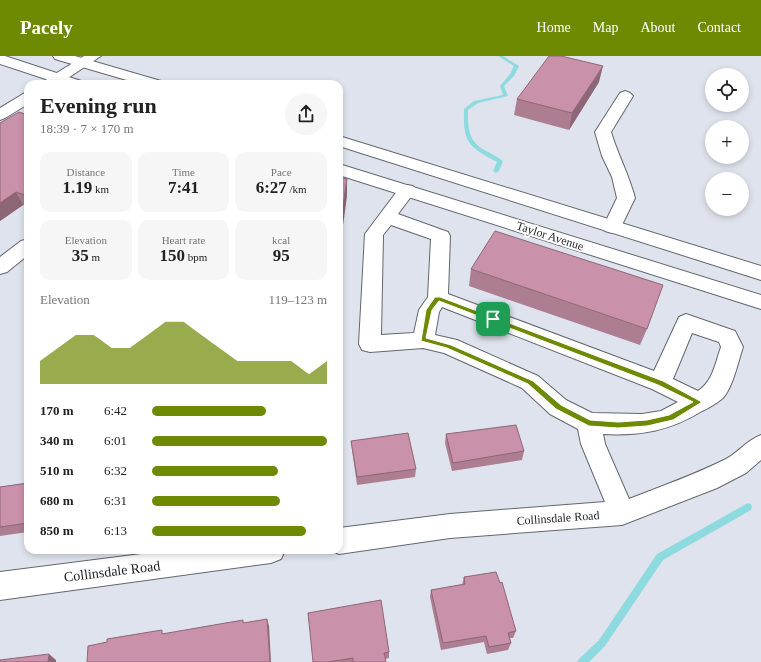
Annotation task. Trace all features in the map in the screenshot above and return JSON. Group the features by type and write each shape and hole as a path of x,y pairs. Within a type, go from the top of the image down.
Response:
{"main road":[{"path":"60,56 89,59 145,80"},
{"path":"0,59 51,80"},
{"path":"55,80 89,59"},
{"path":"612,227 626,198 622,177 610,156 603,132 625,96"},
{"path":"0,114 24,100"},
{"path":"343,142 761,273"},
{"name":"Taylor Avenue","path":"343,170 761,302"},
{"path":"560,211 539,211 513,207 446,186 420,186 407,190 374,234 370,344 423,340 449,346 530,382 558,407 589,423 618,425 647,423 671,418 715,391 722,378 732,347 727,337 686,322 660,383"},
{"path":"387,217 441,236 438,298 430,310 423,340"},
{"path":"0,267 24,248"},
{"path":"438,298 660,383 699,402"},
{"path":"589,423 593,444 622,514"},
{"name":"Collinsdale Road","path":"343,540 450,526 622,514 708,480 737,465 761,444"},
{"name":"Collinsdale Road","path":"0,586 241,554"}],"building":[{"path":"549,56 561,56 603,66 572,113 517,99"},
{"path":"19,112 24,114 24,195 16,192 0,203 0,123"},
{"path":"343,178 347,179 343,206"},
{"path":"495,231 663,285 647,329 471,269"},
{"path":"516,425 524,451 453,463 446,434"},
{"path":"408,433 416,469 357,477 351,441"},
{"path":"24,484 24,524 0,527 0,487"},
{"path":"496,572 500,583 502,582 516,631 508,633 511,643 489,647 486,636 443,643 431,590 465,584 464,577"},
{"path":"381,600 389,652 384,653 386,662 353,662 353,658 328,662 313,662 308,613"},
{"path":"267,619 270,662 87,662 88,646 107,642 107,639 162,630 162,634 243,620 243,623"},
{"path":"49,654 48,662 0,662 0,660"}],"waterway":[{"path":"496,171 500,161 476,147 468,137 466,109 476,102 506,96 502,86 512,75 517,66 500,56"},
{"path":"582,662 602,643 660,557 748,507"}],"route":[{"path":"438,298 493,319 660,383 699,402 671,418 647,423 618,425 589,423 558,407 530,382 449,346 423,340 430,310 438,298"}]}
